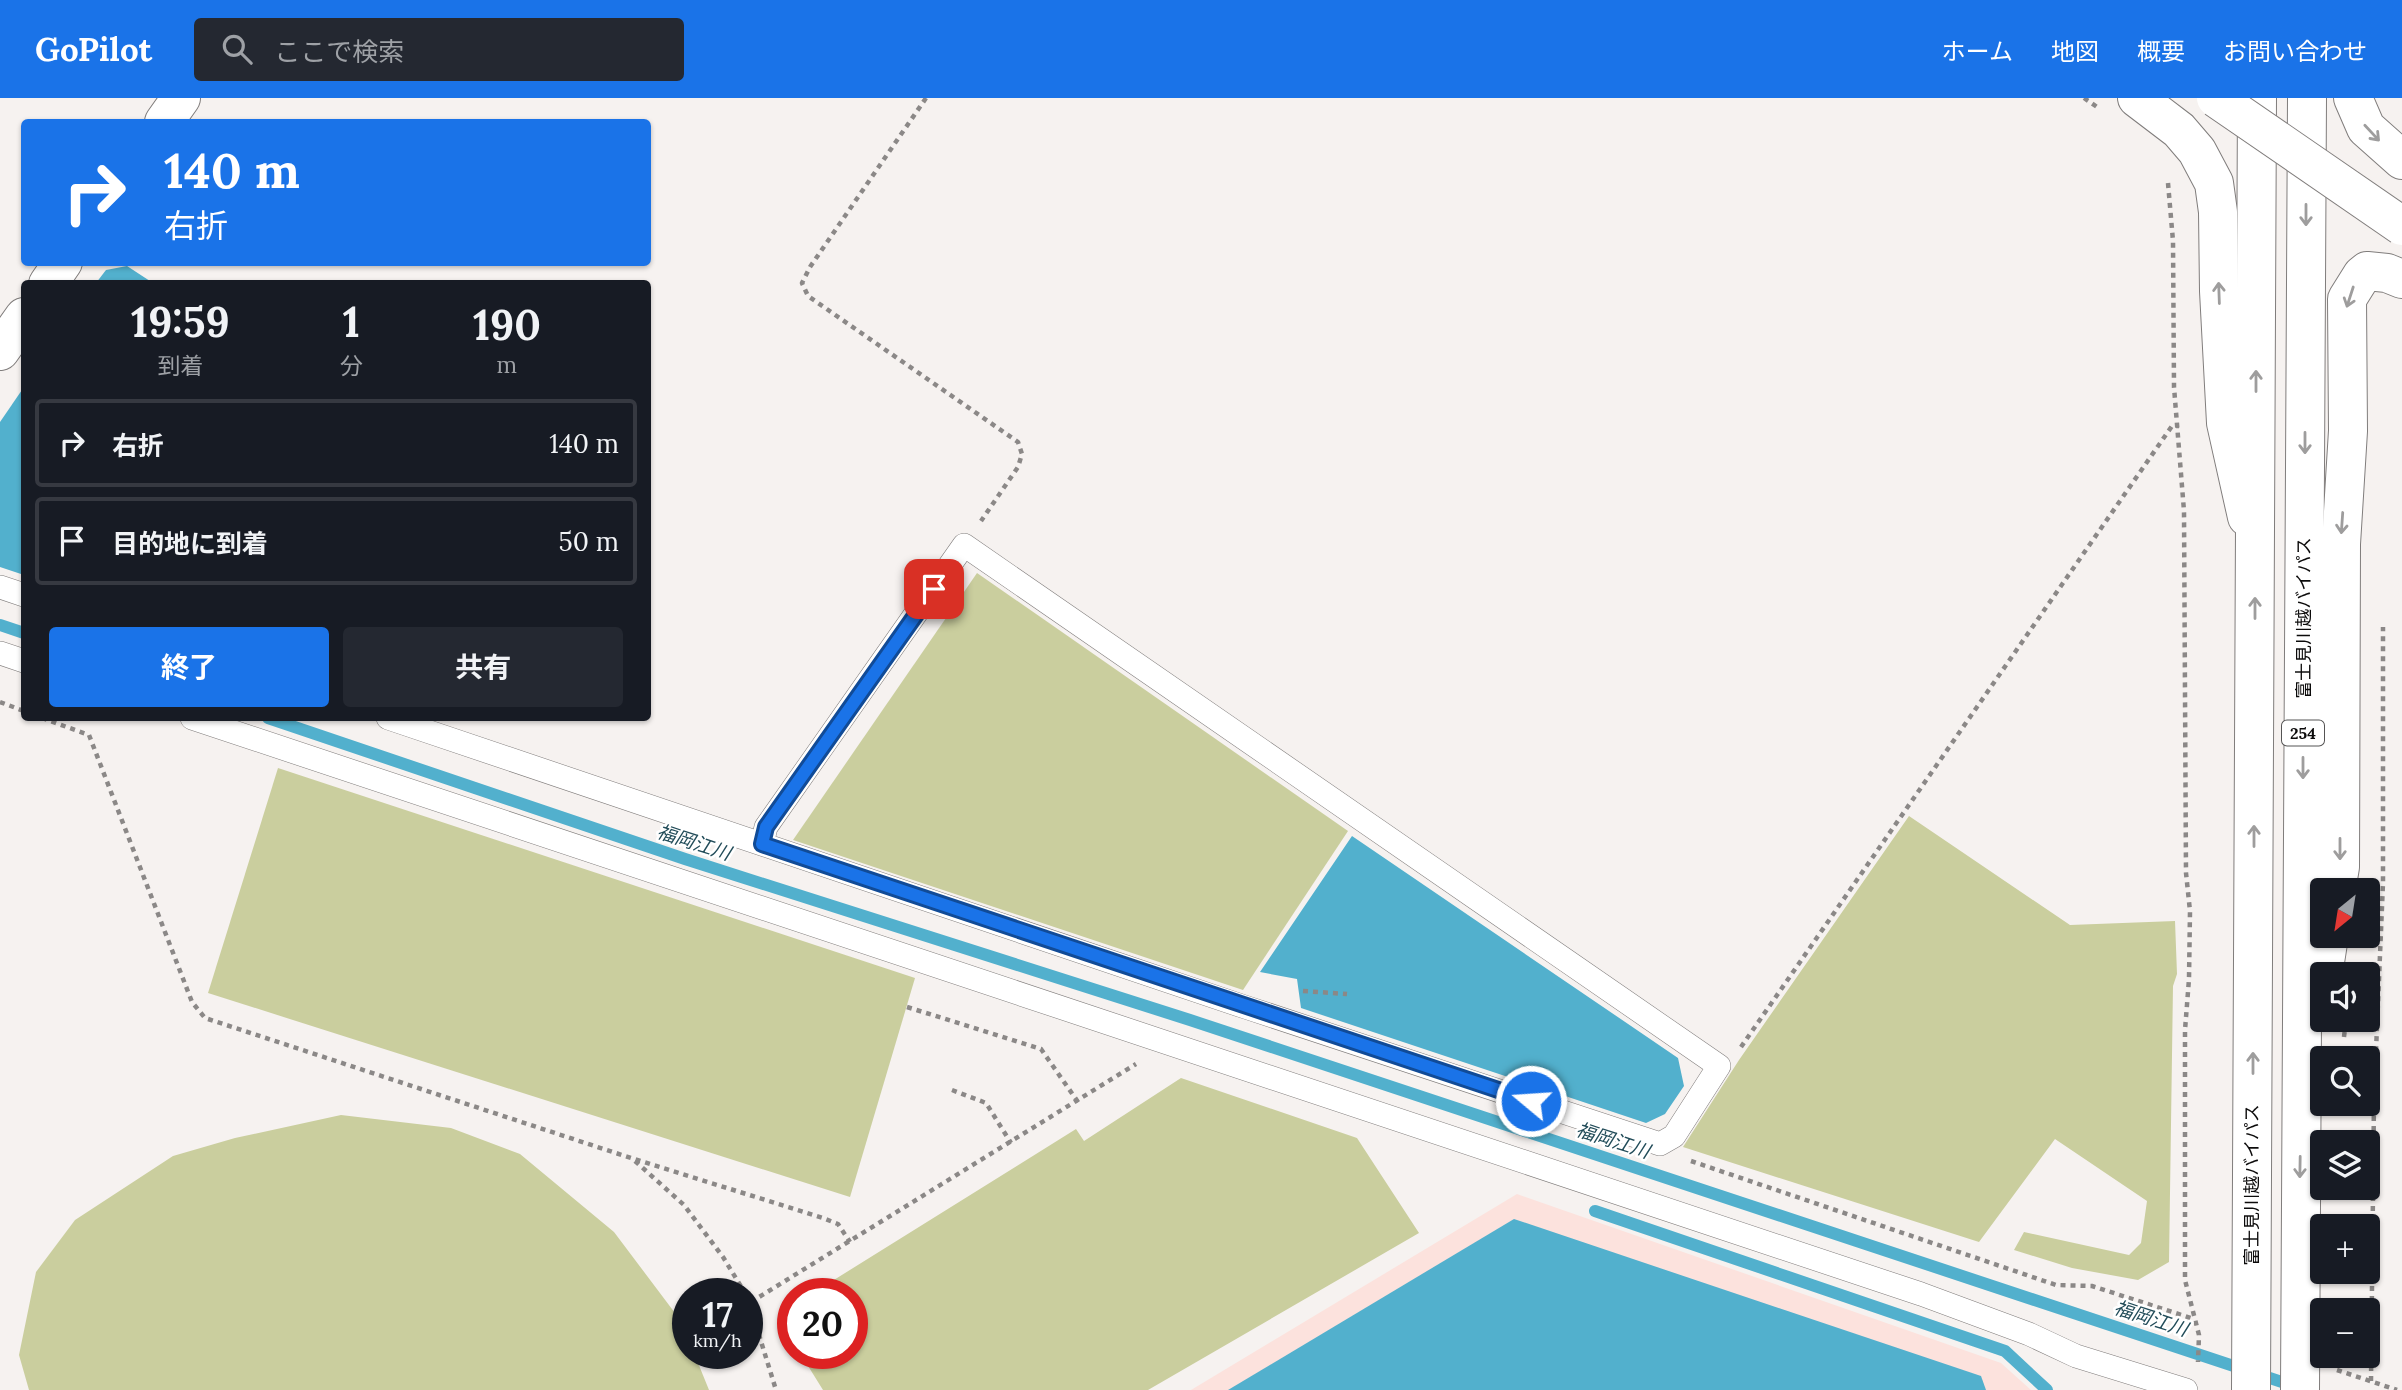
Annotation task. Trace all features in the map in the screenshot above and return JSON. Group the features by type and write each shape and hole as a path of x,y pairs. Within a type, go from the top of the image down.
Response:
{"main road":[{"path":"166,119 181,98"},
{"path":"2216,98 2402,226"},
{"name":"富士見川越バイパス","path":"2251,1390 2257,98"},
{"name":"富士見川越バイパス","path":"2306,98 2301,1107 2311,1375"},
{"path":"2353,98 2366,128 2402,160"},
{"path":"2121,105 2179,130 2197,151 2214,183 2218,212 2218,291 2226,423 2255,554"},
{"path":"2338,878 2341,544 2348,431 2347,299 2361,275 2367,271 2387,273 2402,279"},
{"path":"0,351 21,321"},
{"path":"2301,1107 2313,1032"}],"lane":[{"path":"397,721 762,844 1660,1144 1674,1136 1719,1066 964,545 766,827 762,844"},
{"path":"0,587 21,594"},
{"path":"0,653 21,660"},
{"path":"201,721 1921,1294 2029,1334 2076,1356 2186,1390"}],"path":[{"path":"926,98 810,267 802,283 808,296 1018,442 1022,454 1018,467 964,545"},
{"path":"2084,98 2121,105"},
{"path":"2168,174 2173,241 2174,387 2185,512 2186,873 2190,911 2185,1030 2185,1280 2199,1335"},
{"path":"1719,1066 1731,1062 2172,426 2179,426"},
{"path":"0,702 21,710"},
{"path":"50,721 89,735 192,1002 205,1018 823,1218 838,1224 850,1242"},
{"path":"2371,1381 2374,1099 2383,883"},
{"path":"906,1007 1041,1048 1078,1102"},
{"path":"763,1295 1142,1060"},
{"path":"952,1090 986,1103 1011,1143"},
{"path":"1660,1144 1676,1156 2056,1285 2092,1286 2194,1319"},
{"path":"631,1158 684,1205 736,1278"},
{"path":"763,1344 776,1390"},
{"path":"2311,1375 2371,1381 2398,1390"}],"shaded area":[{"path":"1517,1194 2001,1363 2031,1390 1191,1390"}],"green space":[{"path":"977,573 1348,831 1243,990 793,840"},
{"path":"278,768 915,978 850,1197 208,993"},
{"path":"1909,816 2070,925 2175,921 2177,974 2173,986 2169,1262 2138,1280 2072,1268 2014,1250 2024,1232 2129,1255 2141,1243 2147,1201 2055,1139 1979,1242 1683,1147 1739,1060"},
{"path":"1181,1078 1357,1138 1419,1233 1148,1390 823,1390 810,1369 868,1369 868,1278 837,1278 1076,1129 1084,1141"},
{"path":"341,1115 451,1128 520,1154 614,1232 672,1309 672,1369 700,1369 709,1390 29,1390 19,1355 36,1272 75,1220 173,1156 235,1138"}],"water":[{"path":"127,266 148,280 98,280 106,270"},
{"path":"21,391 21,574 0,567 0,422"},
{"path":"1352,836 1678,1058 1684,1086 1665,1114 1646,1123 1301,1008 1297,979 1260,972"},
{"path":"1514,1219 1981,1376 1986,1390 1228,1390"}],"waterway":[{"name":"福岡江川","path":"0,625 21,632"},
{"name":"福岡江川","path":"277,721 685,859 1190,1020 2297,1387"},
{"path":"1595,1211 2005,1351 2047,1390"}],"route":[{"path":"934,589 766,827 762,844 1531,1101"}]}
